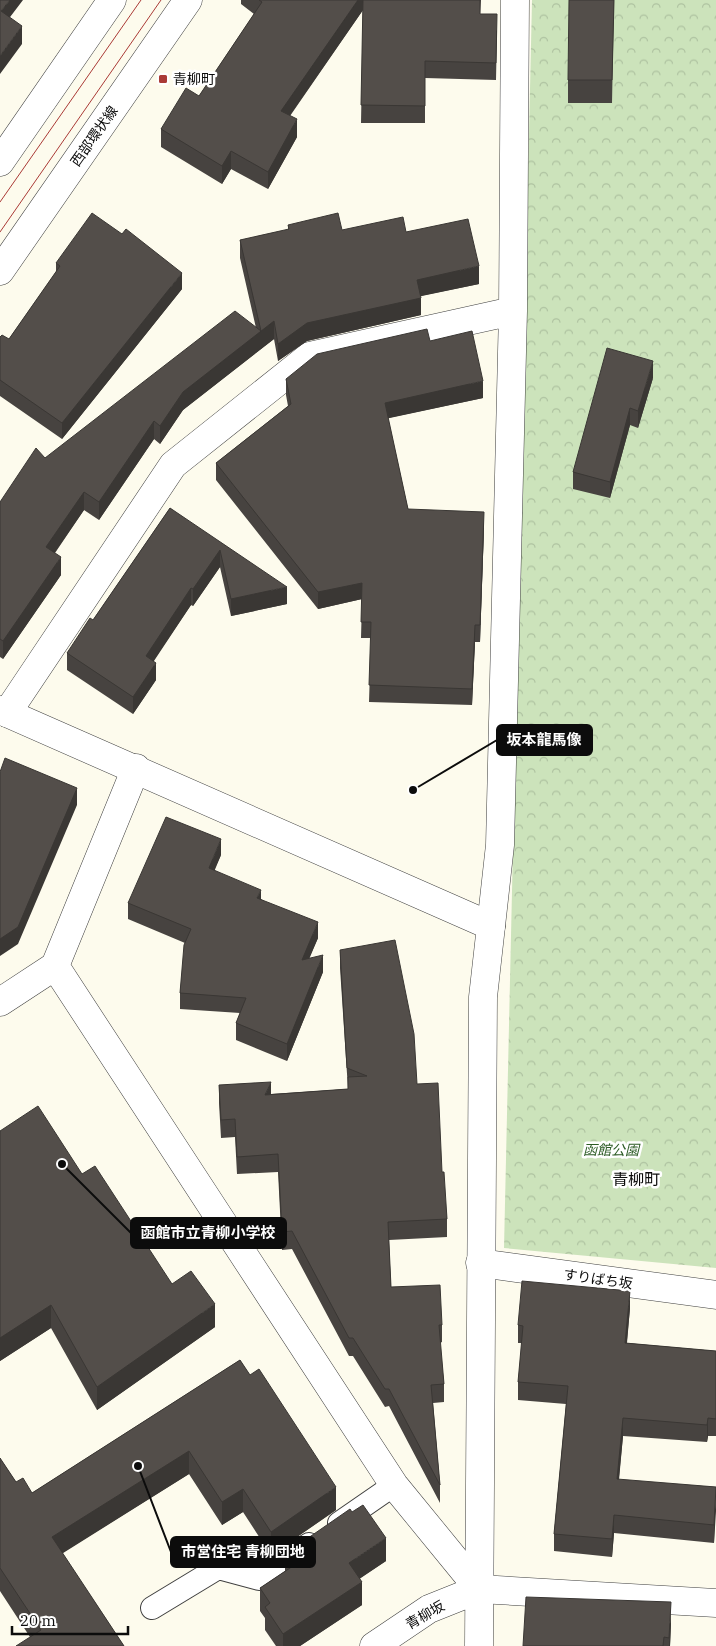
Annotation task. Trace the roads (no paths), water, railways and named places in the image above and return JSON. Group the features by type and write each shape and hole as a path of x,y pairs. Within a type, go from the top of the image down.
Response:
{"street":[{"path":"0,162 112,0"},
{"name":"西部環状線","path":"0,272 188,0"},
{"path":"479,1646 482,997 500,845 513,311 515,0"},
{"path":"491,926 136,768 4,712 173,464 310,356 513,311"},
{"path":"0,1002 55,966 136,768"},
{"path":"55,966 394,1485 479,1589 716,1603"},
{"name":"すりばち坂","path":"480,1263 716,1295"},
{"name":"青柳坂","path":"374,1646 429,1609 479,1589"}],"lane":[{"path":"152,1608 218,1568 258,1579 394,1485"}],"tram line":[{"path":"0,202 141,0"},
{"path":"0,232 161,0"}],"place":[{"name":"青柳町","path":"163,79"},
{"name":"坂本龍馬像","path":"413,790"},
{"name":"函館市立青柳小学校","path":"62,1164"},
{"name":"市営住宅 青柳団地","path":"138,1466"}],"district":[{"name":"青柳町","path":"636,1179"}],"park label":[{"name":"函館公園","path":"611,1150"}]}
